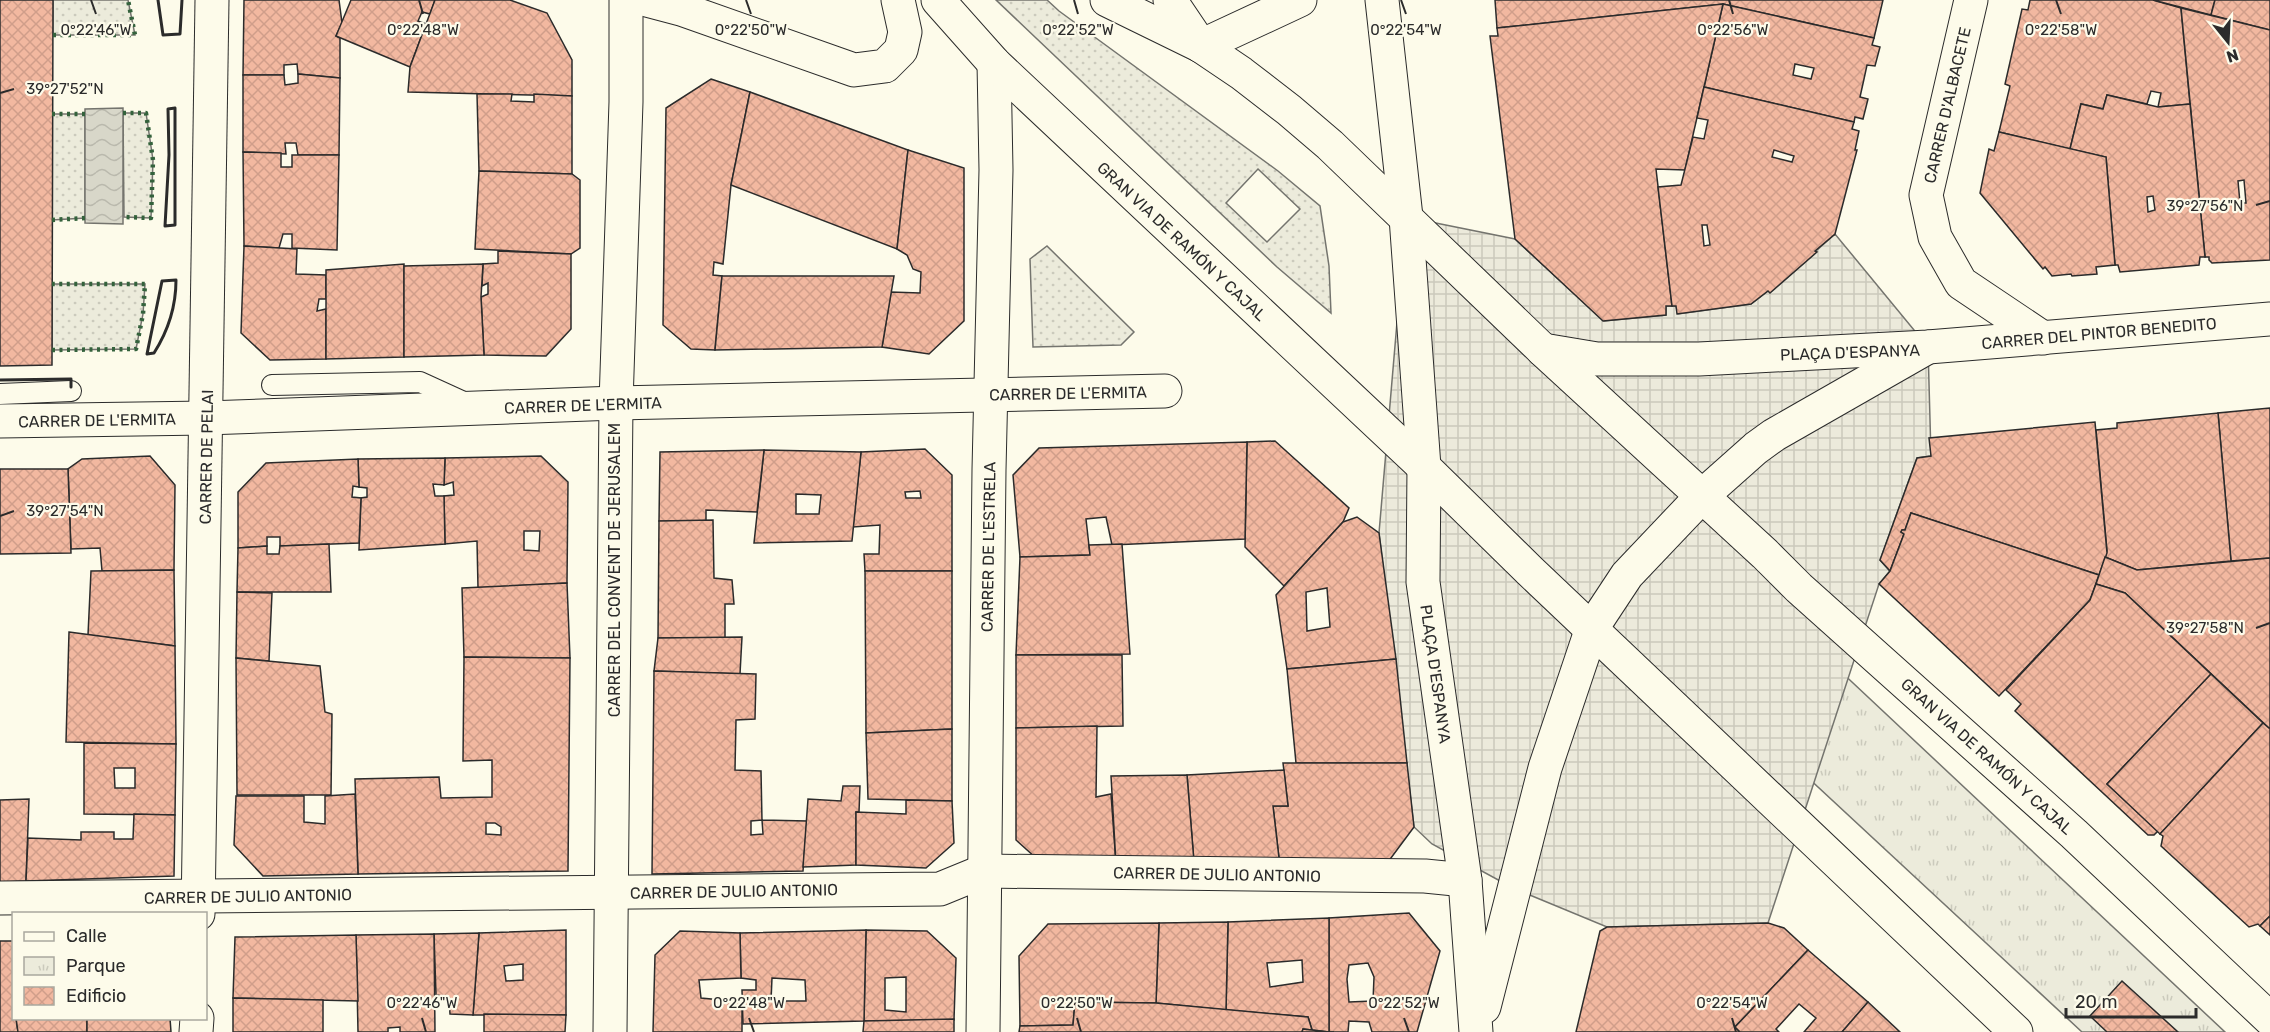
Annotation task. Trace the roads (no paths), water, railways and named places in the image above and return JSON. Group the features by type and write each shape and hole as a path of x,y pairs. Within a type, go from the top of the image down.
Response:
{"street":[{"name":"CARRER DE PELAI","path":"198,905 212,0"},
{"name":"CARRER DEL CONVENT DE JERUSALEM","path":"609,1032 616,403 626,102 626,0"},
{"path":"647,0 681,9 854,70 885,66 901,50 905,32 898,0"},
{"path":"1107,0 1201,46 1240,73 1330,145 1543,350 1702,496"},
{"path":"1170,0 1201,46"},
{"path":"1201,46 1300,0"},
{"name":"PLAÇA D'ESPANYA","path":"1382,0 1406,217 1424,467 1423,582 1465,880 1477,1032"},
{"name":"CARRER D'ALBACETE","path":"1971,0 1926,195 1928,206 1935,237 1961,283 2043,338"},
{"name":"GRAN VIA DE RAMÓN Y CAJAL","path":"938,3 994,63 1424,467"},
{"name":"CARRER DE L'ESTRELA","path":"983,1032 996,170 994,63"},
{"name":"CARRER DEL PINTOR BENEDITO","path":"1928,347 2270,319"},
{"name":"PLAÇA D'ESPANYA","path":"1543,350 1597,359 1659,360 1928,347"},
{"name":"PLAÇA D'ESPANYA","path":"1477,1032 1545,768 1592,628 1627,575 1702,496 1756,448 1774,435 1928,347"},
{"name":"CARRER DE L'ERMITA","path":"0,422 206,418 616,403 1165,391"},
{"path":"1424,467 1530,571 2016,1032"},
{"name":"GRAN VIA DE RAMÓN Y CAJAL","path":"1702,496 1798,588 2074,834 2270,1019"},
{"name":"CARRER DE JULIO ANTONIO","path":"0,898 198,905 612,892 940,889 984,872 1425,876 1465,880"}],"lane":[{"path":"272,385 420,382 476,408"},
{"path":"0,394 71,391"}],"water":[{"path":"123,108 123,224 85,223 85,109"}]}
